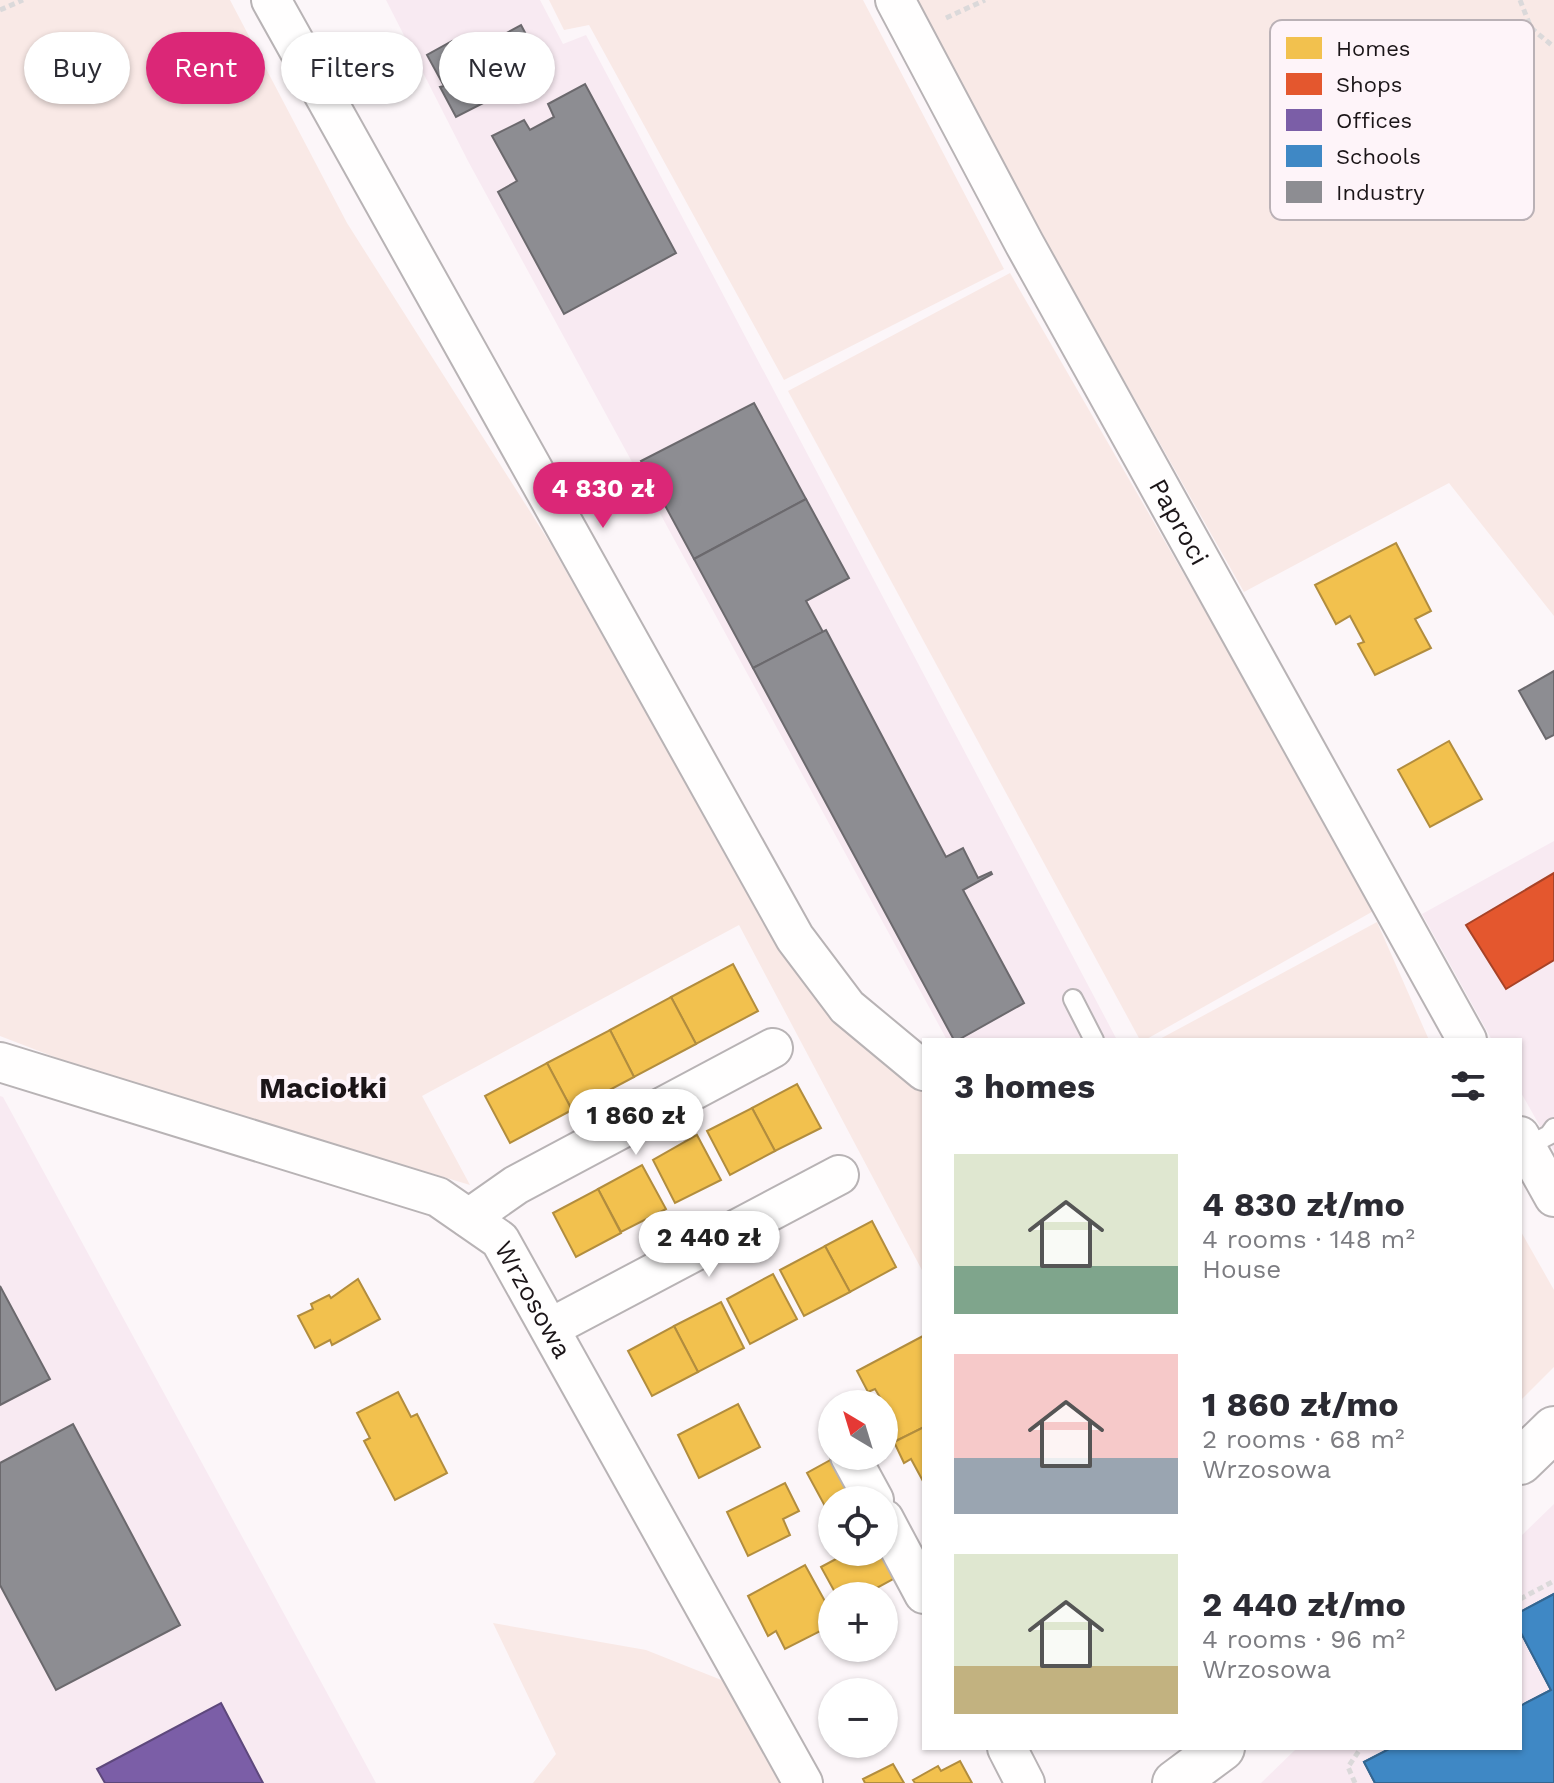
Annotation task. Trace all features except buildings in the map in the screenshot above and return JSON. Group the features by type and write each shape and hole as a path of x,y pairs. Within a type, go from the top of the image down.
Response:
{"street":[{"path":"271,0 795,938 847,1007 922,1069"},
{"name":"Paproci","path":"895,0 1031,257 1466,1038"},
{"path":"469,1218 516,1185 773,1048"},
{"name":"Wrzosowa","path":"0,1062 438,1197 500,1240 803,1783"},
{"path":"1533,1137 1554,1197"},
{"path":"550,1328 839,1175"},
{"path":"1522,1460 1554,1429"},
{"path":"898,1545 922,1590"},
{"path":"1008,1750 1025,1783"},
{"path":"1175,1783 1219,1750"}],"lane":[{"path":"1073,999 1093,1038"}],"path":[{"path":"0,10 23,0"},
{"path":"1520,0 1528,20"},
{"path":"1534,30 1554,47"},
{"path":"1522,1598 1554,1581"},
{"path":"1355,1783 1348,1767 1360,1750"}],"shaded area":[{"path":"0,0 230,0 247,32 146,32 146,104 265,104 265,67 281,97 281,104 285,104 347,223 550,543 690,791 816,998 922,1078 922,1270 739,925 422,1096 470,1185 83,1068 0,1036"},
{"path":"386,0 540,0 563,44 586,35 1116,1038 946,1038 468,161 423,73 423,32 402,32"},
{"path":"549,0 863,0 1004,269 784,380 589,25 564,30"},
{"path":"909,0 1554,0 1554,616 1449,483 1244,592"},
{"path":"1010,273 1377,909 1149,1038 1139,1038 788,391"},
{"path":"1554,841 1554,1151 1522,1095 1522,1038 1491,1038 1422,914"},
{"path":"1377,922 1428,1038 1162,1038"},
{"path":"0,1096 3,1097 376,1783 0,1783"},
{"path":"1522,1234 1554,1290 1554,1367 1522,1399"},
{"path":"1554,1504 1554,1783 1261,1783 1295,1750 1522,1750 1522,1535"},
{"path":"493,1623 646,1650 729,1683 781,1783 533,1783 556,1754"}],"district":[{"name":"Maciołki","path":"323,1087"}]}
